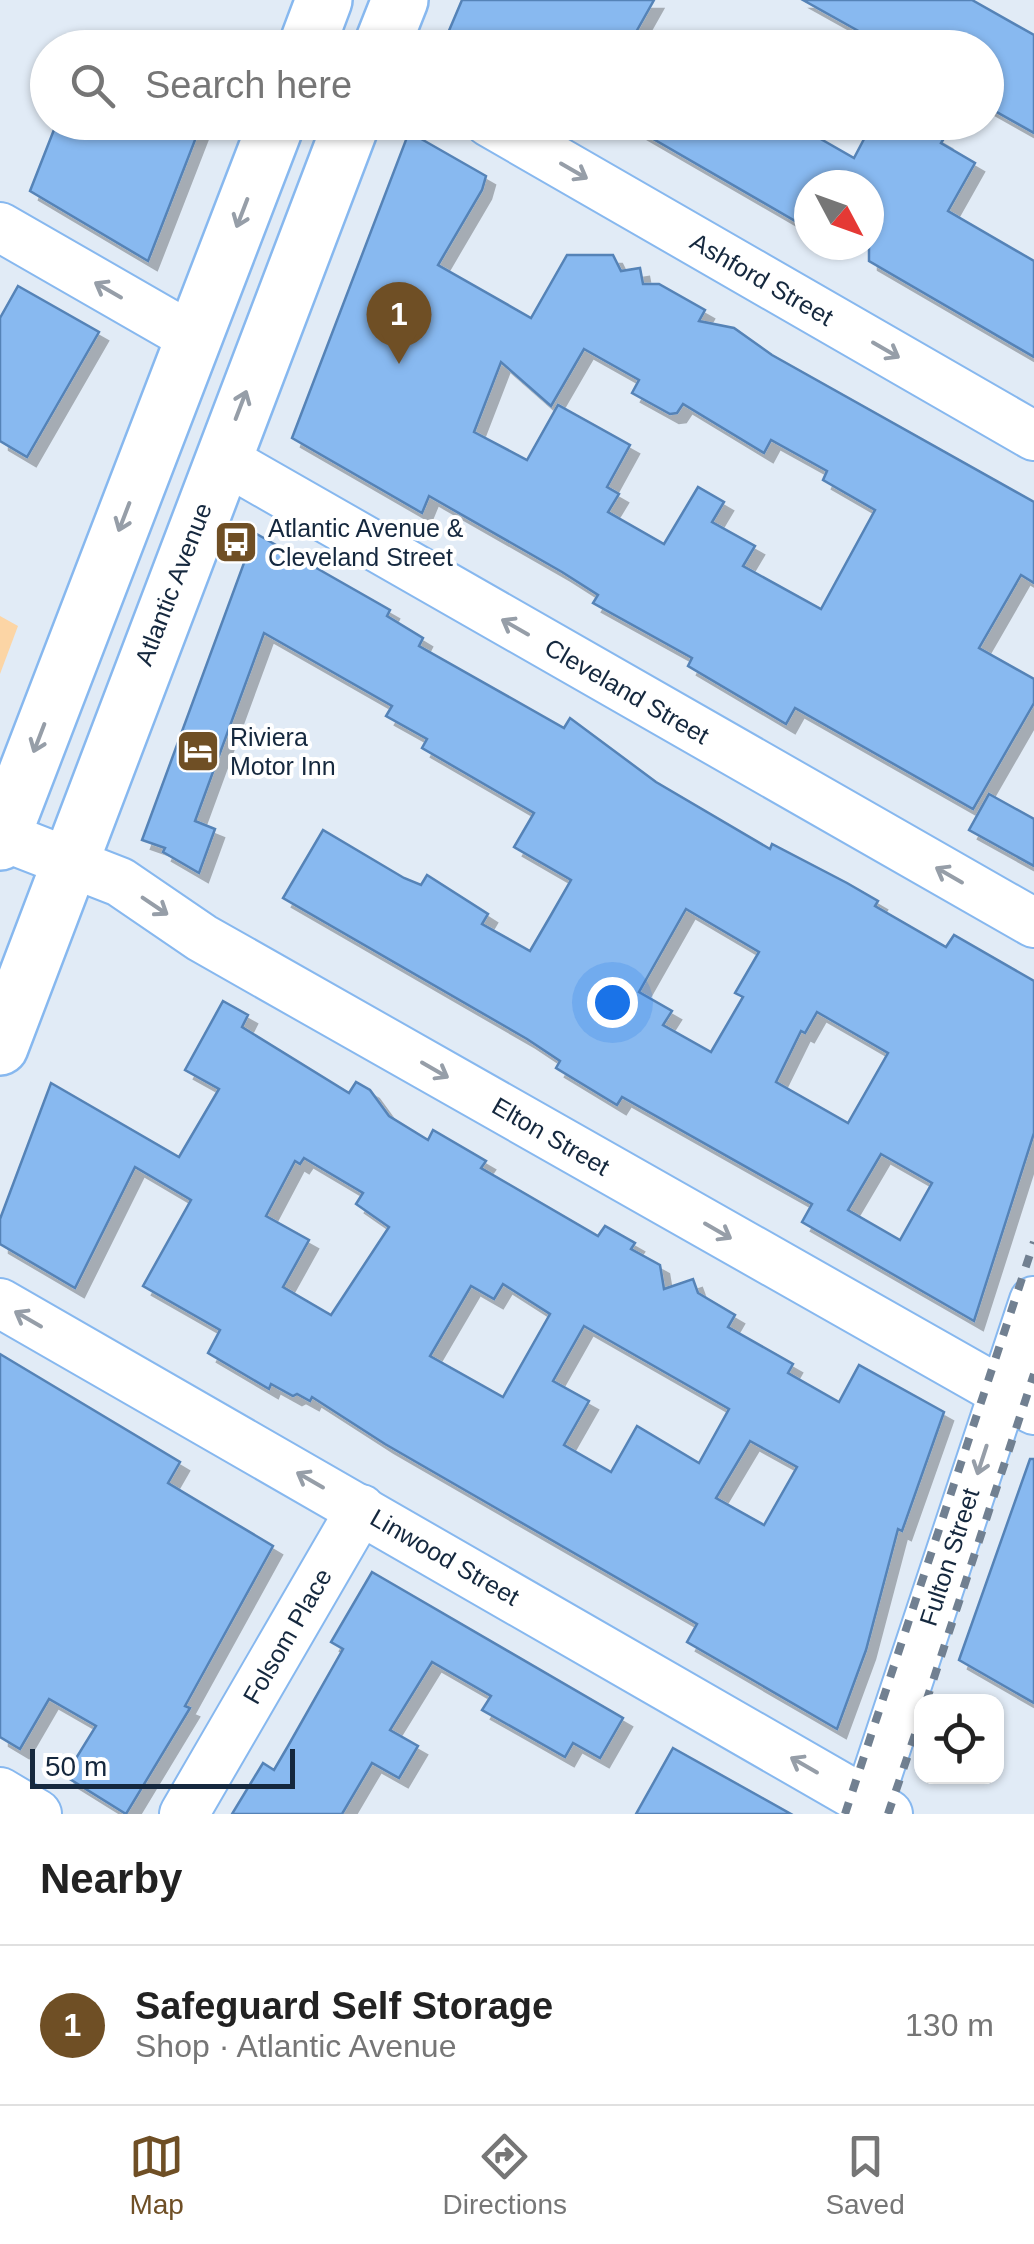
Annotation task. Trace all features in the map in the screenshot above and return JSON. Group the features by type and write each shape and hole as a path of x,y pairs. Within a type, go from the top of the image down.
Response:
{"main road":[{"path":"313,30 324,0"},
{"path":"388,30 400,0"},
{"path":"1,839 270,140"},
{"name":"Atlantic Avenue","path":"0,1047 345,140"}],"street":[{"name":"Ashford Street","path":"520,140 1034,436"},
{"path":"0,227 194,338"},
{"name":"Cleveland Street","path":"221,458 1034,923"},
{"name":"Elton Street","path":"1,839 120,882 202,938 1019,1401"},
{"name":"Fulton Street","path":"873,1810 1019,1401 1034,1300"},
{"name":"Linwood Street","path":"0,1302 873,1810"},
{"name":"Folsom Place","path":"184,1814 361,1509"},
{"path":"0,1792 36,1814"}],"shaded area":[{"path":"0,616 18,626 0,674"}],"building":[{"path":"462,0 654,0 637,30 449,30"},
{"path":"803,0 972,0 1034,35 1034,133 1004,116 1004,30 857,30"},
{"path":"50,140 195,140 148,261 30,191"},
{"path":"406,140 423,140 486,176 482,190 438,265 531,318 567,255 613,255 621,271 640,268 643,284 659,284 705,310 699,321 734,328 772,355 1034,502 1034,583 1021,575 979,648 1034,679 1034,703 973,809 795,708 786,724 688,666 692,658 593,603 598,595 562,572 429,496 422,513 292,438","holes":["584,349 639,380 632,393 670,414 677,413 683,404 764,453 771,440 827,471 823,480 875,510 821,609 743,566 755,546 712,522 724,502 698,487 664,544 608,512 619,494 607,487 630,445 558,405 527,460 474,432 501,362 551,406"]},
{"path":"655,140 822,140 854,158 864,140 943,140 941,143 975,163 948,211 1034,261 1034,357 869,261 884,260 884,170 794,170 794,220"},
{"path":"18,286 99,332 27,457 0,441 0,318"},
{"path":"255,533 390,610 387,616 423,638 419,646 564,728 570,718 656,782 770,849 772,844 847,883 878,901 875,906 946,947 954,935 1034,981 1034,1133 974,1321 802,1222 812,1204 622,1097 617,1105 556,1068 560,1061 527,1039 283,898 323,830 404,878 421,885 427,875 488,914 482,924 530,951 571,880 514,847 534,813 422,748 427,739 386,716 392,706 264,633 195,821 215,829 199,873 163,852 165,848 142,840","holes":["686,909 759,952 735,993 743,997 711,1052 663,1025 672,1011 639,992","817,1012 888,1053 848,1123 776,1082 801,1031 805,1033","881,1154 932,1183 900,1240 848,1210"]},
{"path":"989,794 1034,819 1034,866 969,830"},
{"path":"223,1001 248,1015 242,1027 349,1093 356,1082 370,1090 389,1116 428,1140 433,1130 486,1161 481,1168 598,1236 605,1226 635,1243 631,1249 660,1265 664,1289 693,1279 698,1293 735,1315 728,1327 793,1364 788,1373 839,1402 859,1365 944,1412 902,1531 898,1529 866,1650 837,1729 687,1642 697,1624 385,1444 312,1397 310,1401 297,1394 293,1396 271,1384 269,1389 208,1353 220,1330 143,1286 191,1200 135,1167 75,1288 0,1244 0,1219 51,1083 179,1157 219,1089 185,1070","holes":["304,1158 363,1193 356,1204 389,1227 331,1315 283,1287 309,1240 266,1216 295,1161 300,1164","503,1284 550,1314 503,1397 430,1356 471,1286 494,1299","584,1326 729,1409 699,1463 637,1426 611,1472 564,1445 589,1401 553,1381","750,1441 797,1467 764,1525 716,1498"]},
{"path":"0,1354 180,1462 168,1483 273,1546 185,1706 190,1708 126,1814 65,1776 96,1726 49,1699 20,1749 0,1737"},
{"path":"1030,1459 1034,1459 1034,1703 959,1660"},
{"path":"372,1572 623,1718 600,1758 573,1743 565,1757 482,1710 491,1696 432,1662 390,1730 418,1746 399,1778 372,1763 342,1814 232,1814 263,1763 274,1770 288,1746 343,1649 331,1642"},
{"path":"673,1748 791,1814 636,1814"}],"railway":[{"path":"845,1814 1034,1242"},
{"path":"929,1694 1034,1374"},
{"path":"888,1814 914,1738"}],"place":[{"name":"Safeguard Self Storage","path":"399,364"},
{"name":"Atlantic Avenue & Cleveland Street","path":"236,542"},
{"name":"Riviera Motor Inn","path":"198,751"}]}
